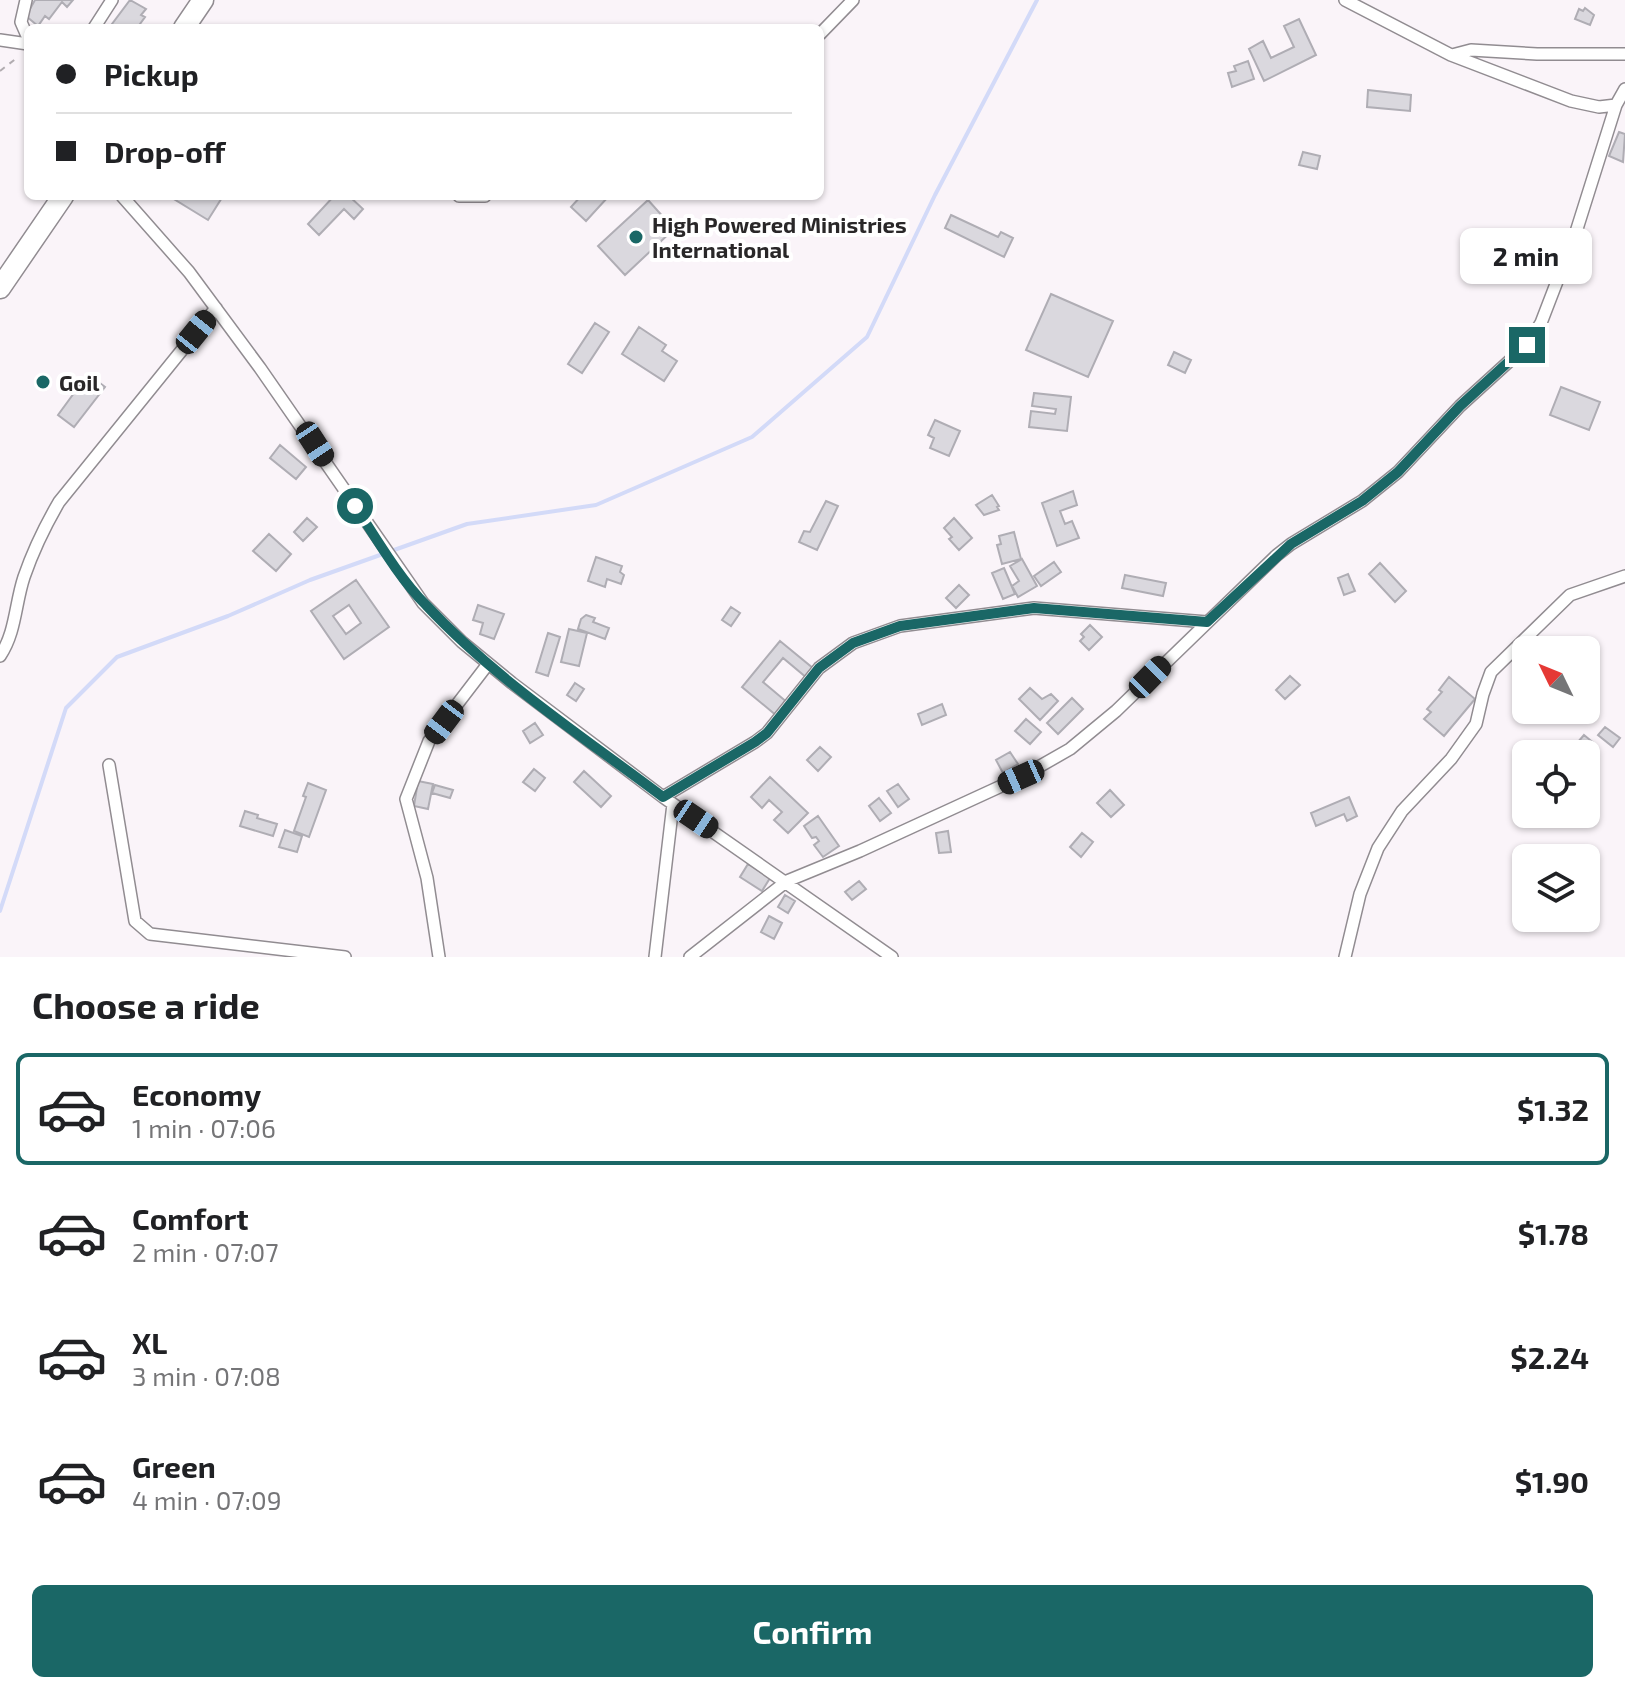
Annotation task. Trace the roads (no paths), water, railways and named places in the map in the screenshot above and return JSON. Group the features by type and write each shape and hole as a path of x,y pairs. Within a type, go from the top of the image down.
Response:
{"highway":[{"path":"191,24 203,0"},
{"path":"2,277 60,200"}],"street":[{"path":"24,30 21,22 26,0"},
{"path":"97,24 112,0"},
{"path":"824,30 853,0"},
{"path":"1345,0 1451,55 1571,101 1599,107 1616,105"},
{"path":"0,40 24,41"},
{"path":"1451,55 1471,50 1625,54"},
{"path":"690,957 787,881 1021,777 1070,749 1116,711 1291,544 1362,501 1398,472 1460,406 1527,345 1541,323 1576,232 1616,105 1625,89"},
{"path":"126,200 189,272 216,308 315,444 423,603 488,664 668,800 892,957"},
{"path":"0,656 9,642 24,580 44,528 59,502 216,308"},
{"path":"1345,957 1360,894 1378,848 1402,811 1451,759 1476,724 1491,672 1570,595 1625,576"},
{"path":"668,800 767,733 819,668 853,643 900,626 1034,608 1207,622"},
{"path":"439,957 427,878 406,799 429,741 488,664"},
{"path":"109,765 135,921 150,934 345,957"},
{"path":"655,957 668,800"}],"waterway":[{"path":"0,911 66,708 117,657 228,616 310,580 467,524 596,505 752,437 867,337 935,195 1037,0"}],"place":[{"name":"High Powered Ministries International","path":"636,237"},
{"name":"Goil","path":"43,382"}]}
